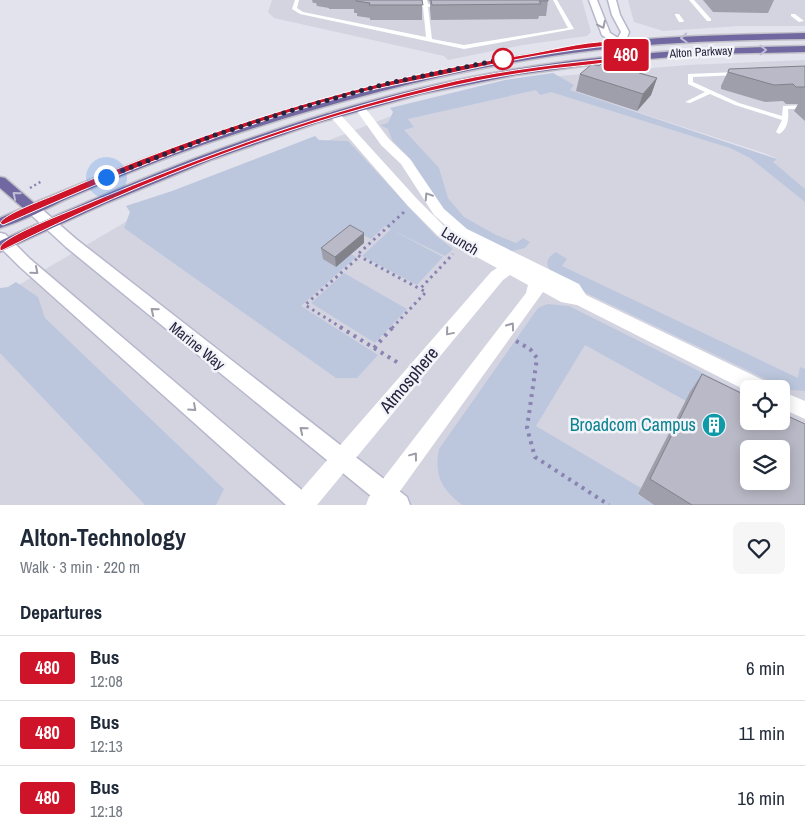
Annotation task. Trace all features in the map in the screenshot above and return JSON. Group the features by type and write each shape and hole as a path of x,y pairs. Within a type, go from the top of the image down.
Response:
{"main road":[{"name":"Alton Parkway","path":"0,223 32,208 198,141 321,101 402,80 501,60 620,43 706,37 805,36"},
{"name":"Alton Parkway","path":"3,243 211,156 334,114 423,90 491,76 627,58 728,50 805,49"},
{"name":"Marine Way","path":"0,182 32,208"}],"street":[{"path":"594,0 596,13 606,34 620,43 627,58"},
{"path":"612,0 616,15 625,32 620,43"},
{"name":"Launch","path":"359,107 385,142 406,162 439,212 462,232 515,265"},
{"name":"Launch","path":"334,114 366,148 413,204 443,233 462,244 538,276 567,298 580,299 744,380"},
{"path":"366,148 385,142"},
{"name":"Marine Way","path":"32,208 49,224 341,461 387,502"},
{"path":"3,243 302,505"},
{"name":"Atmosphere","path":"302,505 497,276 515,265"},
{"path":"387,502 534,295 538,276"},
{"path":"790,402 805,410"}],"lane":[{"path":"297,0 294,8 302,13 464,47 570,29 555,0"},
{"path":"691,0 709,20"},
{"path":"425,3 429,39"},
{"path":"407,5 425,3 445,6"},
{"path":"677,15 681,21"},
{"path":"793,15 801,21"},
{"path":"748,73 690,75 690,83 738,104 786,118"},
{"path":"688,102 709,92"},
{"path":"779,132 786,118 785,107 805,107"}],"path":[{"path":"26,189 42,181"},
{"path":"36,185 40,188"},
{"path":"374,348 426,292 357,255 413,204"},
{"path":"420,289 462,244"},
{"path":"360,256 306,305 414,373"},
{"path":"505,335 530,349 537,358 527,428 535,457 608,505"}],"shaded area":[{"path":"272,0 582,0 591,32 587,36 523,45 448,60 444,56 274,18 268,12"},
{"path":"628,0 805,0 805,26 740,26 663,31 634,22"},
{"path":"805,60 805,505 0,505 0,296 139,214 399,113 560,76 688,65","holes":["603,101 776,158 772,161 782,171 758,155"]},
{"path":"553,73 574,85 570,90 777,159 773,162 805,189 805,202 750,158 730,148 551,92 540,95 536,90 408,119 414,127 404,130 439,168 448,198 464,217 496,235 516,243 523,238 530,242 525,248 509,252 466,233 435,204 413,162 392,140 388,129 380,125 388,123 393,112 390,108 505,80"},
{"path":"315,136 319,140 348,141 435,235 453,249 445,256 392,230 443,257 417,285 362,256 391,229 385,226 371,239 355,231 351,254 356,257 301,306 378,355 357,378 336,378 124,228 130,212 126,206 172,191"},
{"path":"556,252 567,259 562,266 798,378 800,367 805,369 805,391 790,389 790,380 768,380 557,279 551,272 547,262 551,255"},
{"path":"344,273 407,309 375,343 311,303"},
{"path":"16,282 38,297 45,318 224,489 216,505 145,505 0,353 0,288 8,287"},
{"path":"547,304 569,306 740,392 740,423 686,401 585,345 536,426 641,488 638,495 654,505 462,505 449,493 441,481 438,467 439,449 538,308"},
{"path":"790,416 805,424 805,450 790,444 790,440 781,440 756,430 790,430"}],"building":[{"path":"356,0 422,0 423,5 369,5 370,3"},
{"path":"431,0 548,1 539,1 541,4 432,5"},
{"path":"612,62 642,70 639,73 657,78 643,94 580,74 592,64 599,66 602,63 608,65"},
{"path":"805,66 805,87 796,87 793,84 774,85 728,72 729,69"},
{"path":"350,225 364,233 335,257 321,248"},
{"name":"Broadcom Campus","path":"702,374 740,393 740,430 790,430 790,417 805,424 805,505 692,505 650,479"}],"bus line":[{"name":"480","path":"0,223 52,199 215,135 351,93 402,80 501,60 594,46 620,43 627,58 547,67 423,90 282,130 132,187 0,247"}],"place":[{"name":"Broadcom Campus","path":"714,425"}],"route":[{"path":"106,177 215,135 293,110 385,84 503,59"}]}
